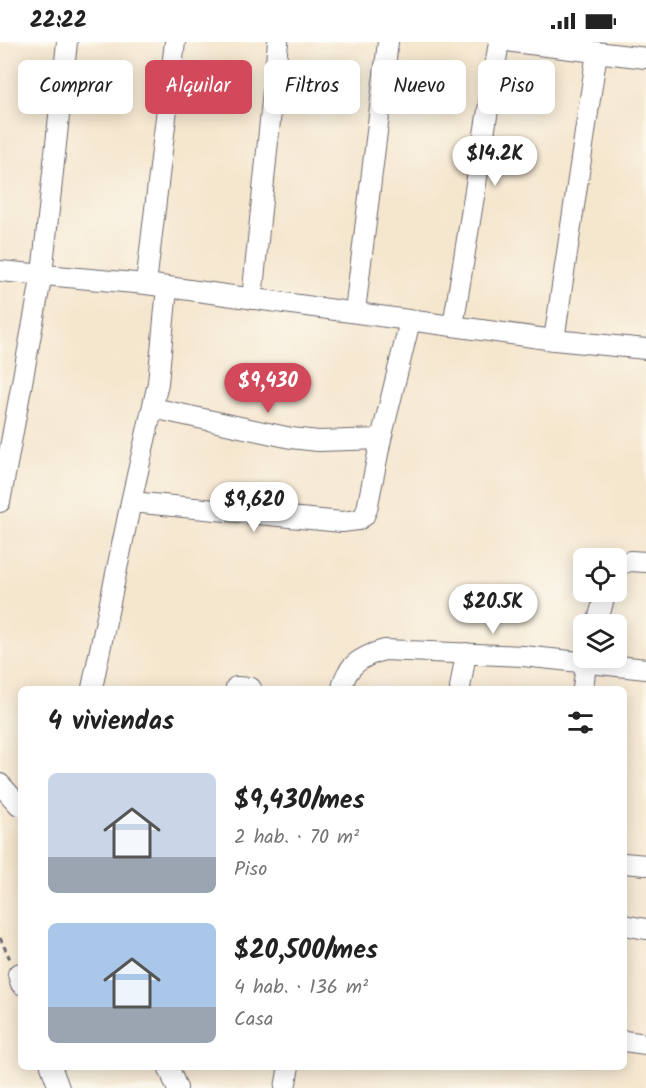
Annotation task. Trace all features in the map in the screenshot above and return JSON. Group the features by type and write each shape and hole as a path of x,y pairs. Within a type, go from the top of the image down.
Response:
{"street":[{"path":"0,502 42,274 67,42"},
{"path":"146,284 175,42"},
{"path":"252,299 278,42"},
{"path":"355,311 388,42"},
{"path":"453,326 499,42"},
{"path":"513,42 646,58"},
{"path":"554,340 597,52"},
{"path":"0,271 146,284 554,340 646,349"},
{"path":"92,686 153,408 161,363 167,288"},
{"path":"131,502 342,522 358,520 364,516 367,509 381,439 410,321"},
{"path":"153,408 291,438 318,441 381,439"},
{"path":"627,562 646,562"},
{"path":"342,686 344,676 353,665 367,655 384,650 573,659"},
{"path":"460,686 466,653"},
{"path":"627,666 646,669"},
{"path":"583,686 585,668"},
{"path":"0,784 13,806"},
{"path":"627,863 646,865"},
{"path":"627,926 646,929"},
{"path":"627,1041 646,1044"},
{"path":"52,1070 59,1088"},
{"path":"170,1070 177,1088"},
{"path":"285,1088 288,1070"}],"path":[{"path":"0,938 18,973"}]}
